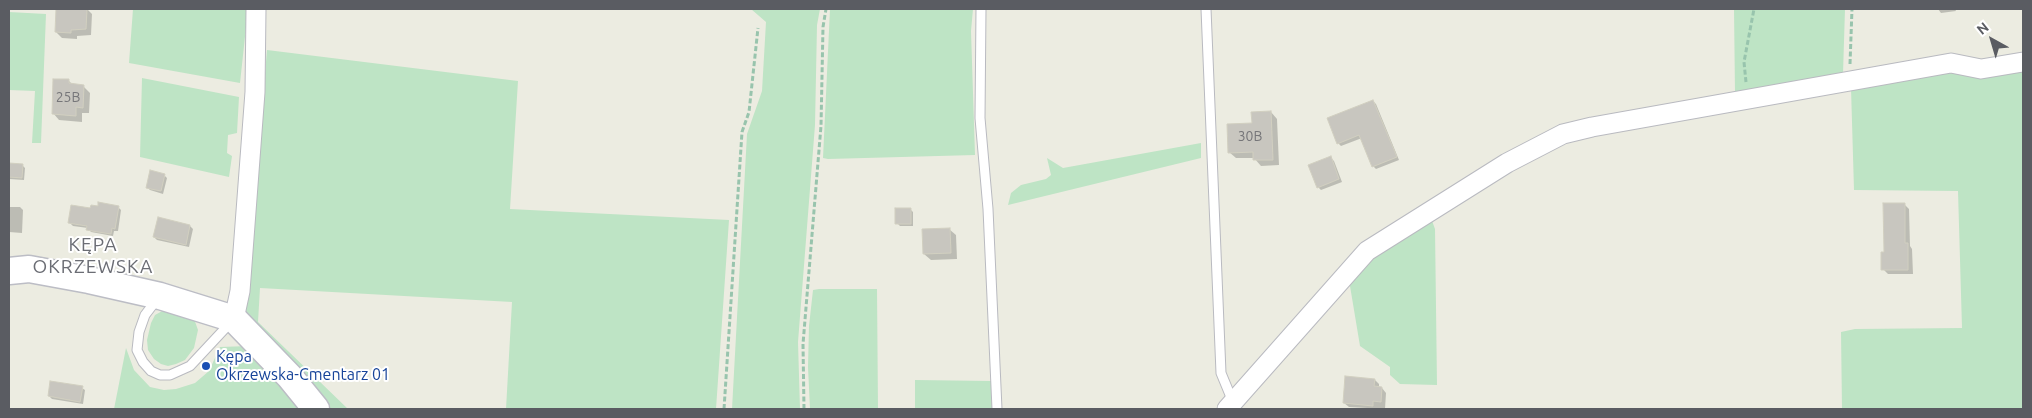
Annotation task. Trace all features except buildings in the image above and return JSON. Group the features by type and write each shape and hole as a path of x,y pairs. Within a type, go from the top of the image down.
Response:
{"street":[{"path":"234,319 240,291 255,92 256,9"},
{"path":"1230,406 1367,251 1507,163 1563,134 1951,64 1981,69 2023,62"},
{"path":"9,271 29,269 89,280 160,296 234,319 290,378 316,409"}],"lane":[{"path":"981,9 980,118 988,209 996,409"},
{"path":"1206,9 1221,373 1230,406"},
{"path":"160,296 145,314 139,332 138,350 143,362 152,371 160,375 170,375 190,366 234,319"}],"path":[{"path":"804,409 803,344 822,126 823,27 826,9"},
{"path":"1748,100 1744,62 1754,9"},
{"path":"1849,82 1852,9"},
{"path":"724,409 742,132 750,112 758,28"}],"green space":[{"path":"133,9 248,9 240,83 129,63"},
{"path":"751,9 820,9 817,25 815,125 798,342 800,409 732,409 747,134 762,91 766,22"},
{"path":"830,9 973,9 971,31 975,155 823,158"},
{"path":"1734,9 1845,9 1843,74 1735,93"},
{"path":"9,12 46,14 41,143 32,143 35,91 9,90"},
{"path":"267,50 518,81 510,209 729,220 716,409 506,409 512,302 260,288 258,322 348,409 330,409 252,326 245,310"},
{"path":"2023,69 2023,409 1842,409 1841,332 1855,329 1962,328 1958,191 1854,190 1851,88 1948,72"},
{"path":"142,78 239,97 237,133 228,135 227,153 232,156 229,177 140,157"},
{"path":"1201,143 1201,158 1008,205 1011,193 1021,185 1046,179 1051,175 1047,158 1063,168"},
{"path":"1431,218 1435,229 1437,385 1400,384 1390,375 1390,367 1360,346 1349,280 1365,264"},
{"path":"877,289 878,409 810,409 809,326 813,290"},
{"path":"166,309 192,313 198,330 194,348 185,360 168,366 154,359 148,350 147,340 155,315"},
{"path":"249,346 300,409 114,409 126,348 134,370 150,387 164,390 176,389 195,383 209,371 220,347"},
{"path":"915,380 991,381 992,409 915,409"}],"place":[{"name":"Kępa Okrzewska-Cmentarz 01","path":"206,366"}],"district":[{"name":"KĘPA OKRZEWSKA","path":"93,256"}]}
